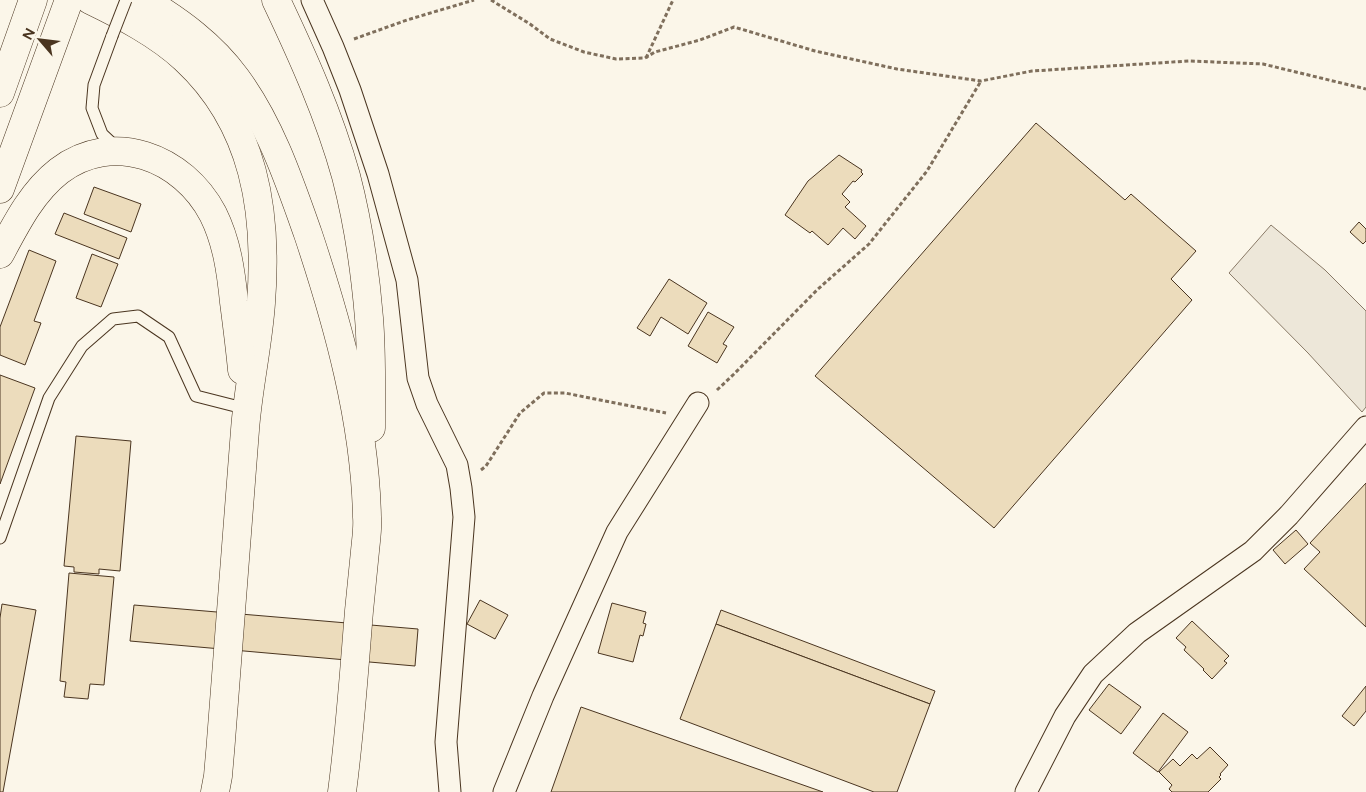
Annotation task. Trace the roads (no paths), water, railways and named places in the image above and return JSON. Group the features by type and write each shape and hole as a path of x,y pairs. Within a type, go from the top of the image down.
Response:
{"highway":[{"path":"0,60 17,0"},
{"path":"0,92 33,0"},
{"path":"90,0 134,23 160,40 184,59 205,81 225,107 239,132 257,192 263,263 261,305 247,409 231,632 217,787"},
{"path":"144,0 167,13 215,52 235,76 255,107 272,140 293,189 314,253 348,377 359,429 368,519"},
{"path":"276,0 302,54 346,175 356,219 370,320 371,427 368,519 342,792"},
{"path":"0,189 66,8"},
{"path":"0,254 18,221 39,190 59,171 78,160 98,153 119,150 140,154 163,162 198,190 212,213 223,237 230,264 247,409"},
{"path":"338,792 347,751"}],"street":[{"path":"312,0 350,90 378,174 407,280 418,378 427,404 457,465 462,488 464,517 446,742 450,792"},
{"path":"504,792 543,696 617,532 698,403"},
{"path":"1026,792 1065,716 1093,674 1137,633 1253,551 1289,515 1366,427"}],"lane":[{"path":"119,150 102,134 92,108 94,85 126,0"},
{"path":"0,538 49,398 82,346 113,319 138,316 169,337 196,396 247,409"}]}
